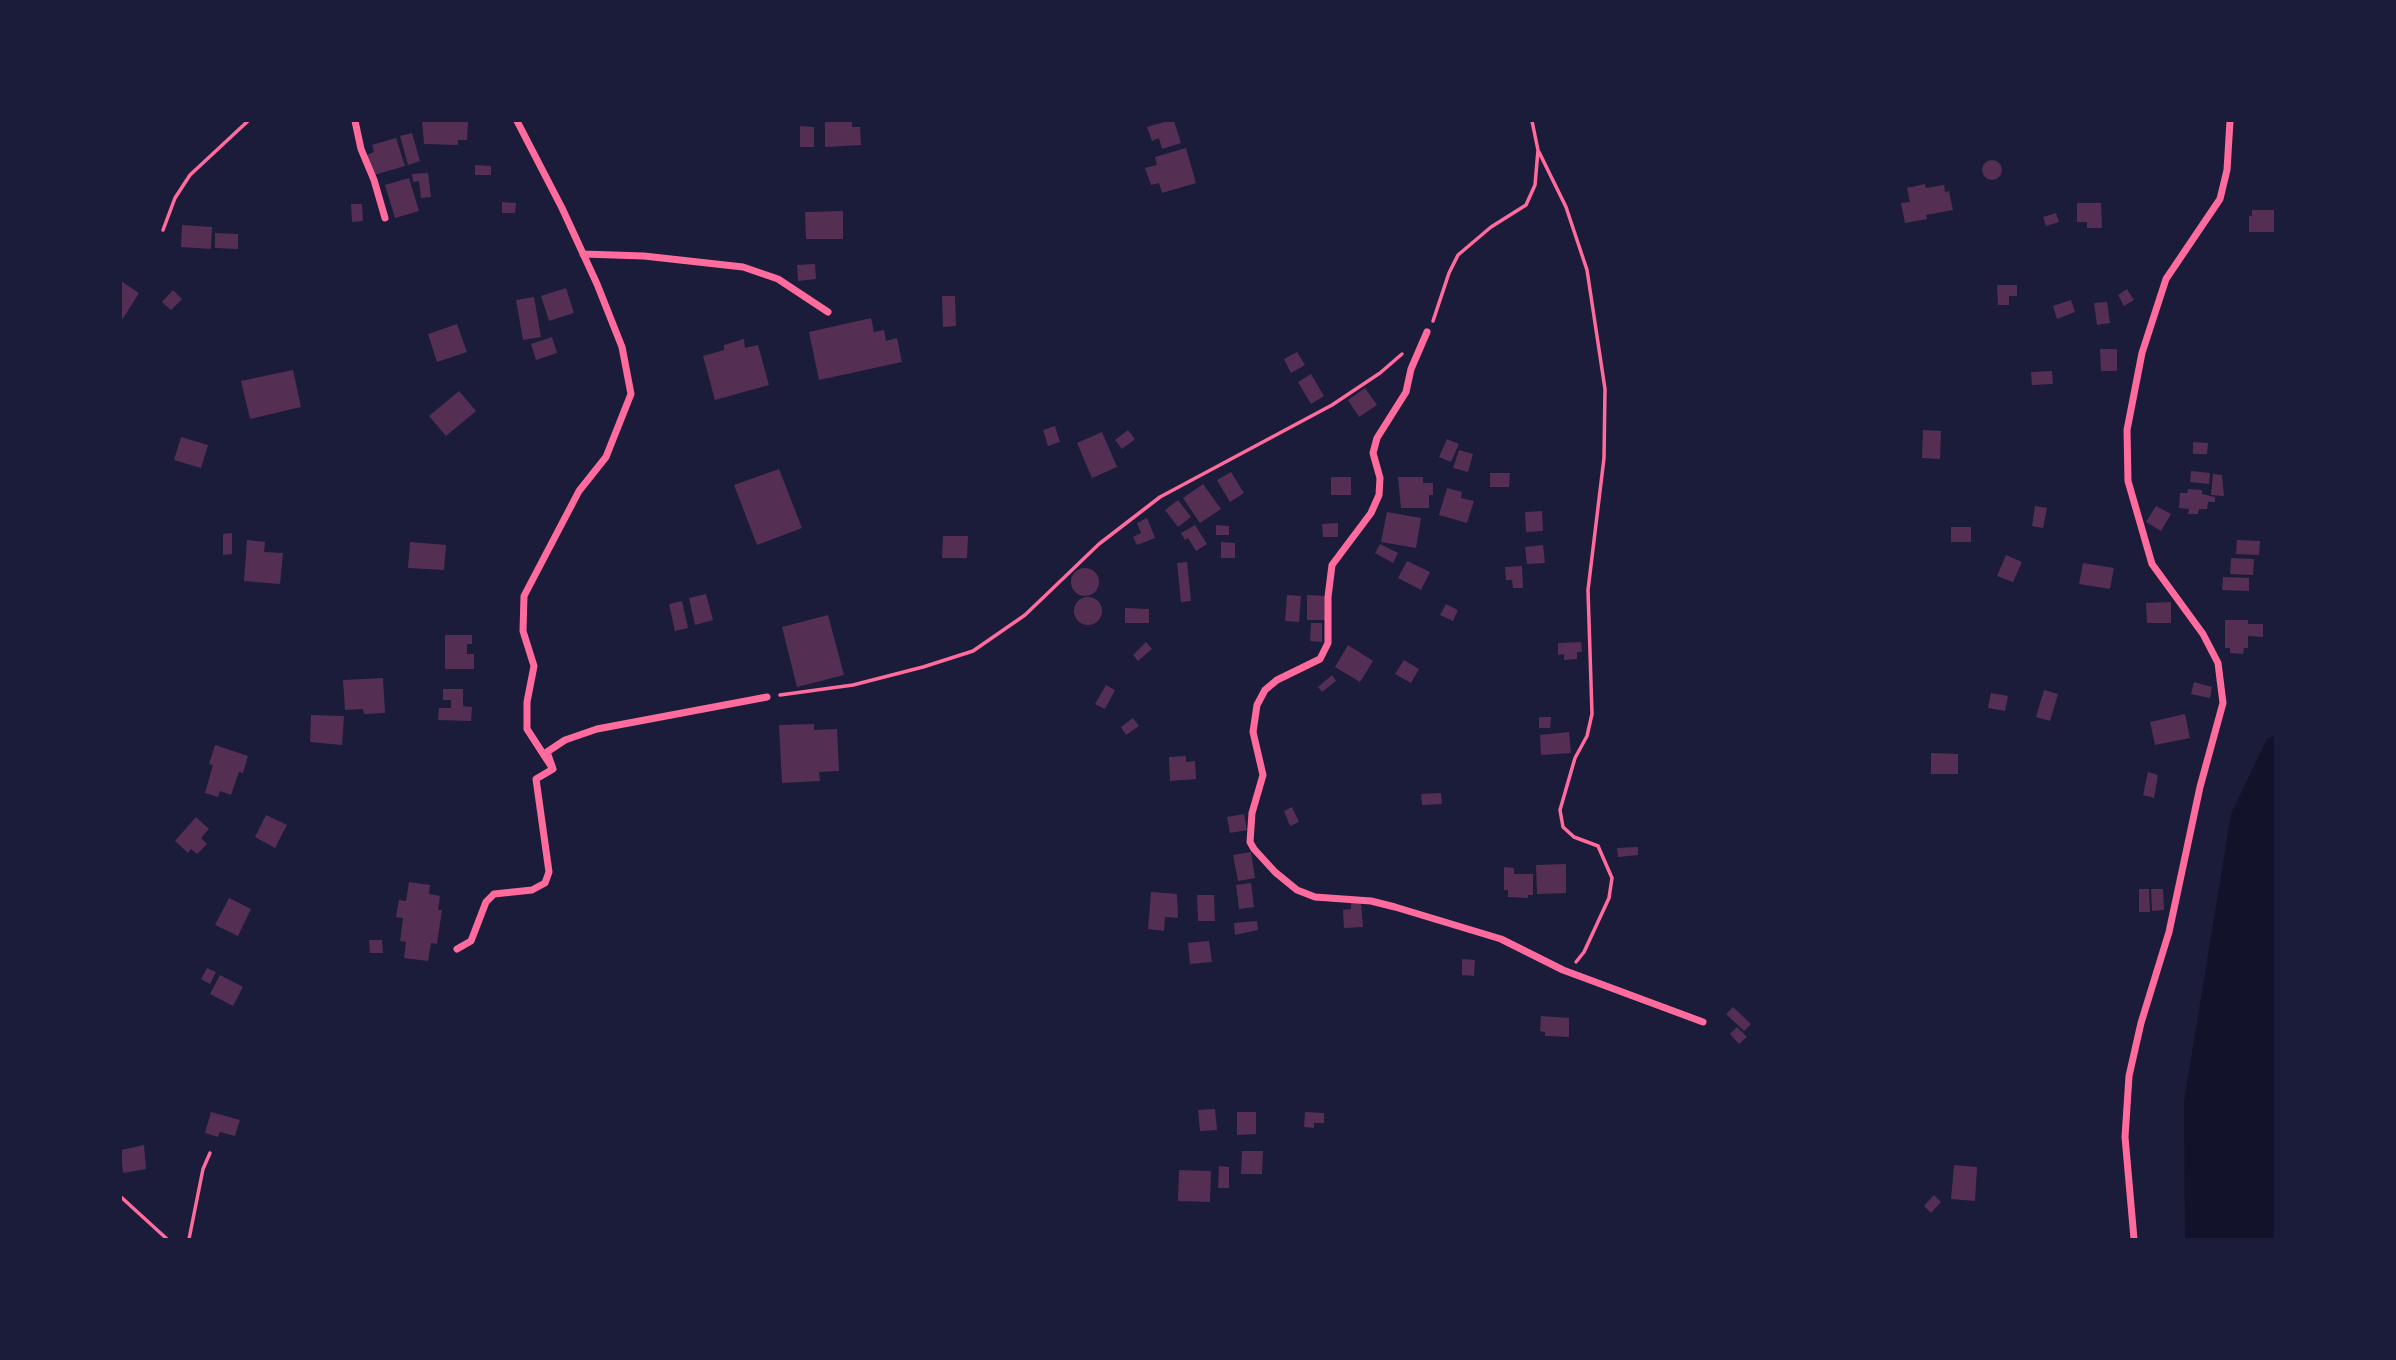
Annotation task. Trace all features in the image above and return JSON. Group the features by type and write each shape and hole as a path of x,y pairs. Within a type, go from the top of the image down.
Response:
{"street":[{"path":"355,121 361,149 385,218"},
{"path":"517,121 583,254 622,347 632,394 606,457 579,491 524,596 523,631 534,666 527,702 527,729 553,769"},
{"path":"2134,1239 2125,1137 2129,1076 2141,1023 2169,932 2200,787 2223,703 2218,663 2203,634 2152,564 2128,481 2127,430 2142,353 2166,279 2220,199 2227,170 2230,121"},
{"path":"583,254 644,256 743,267 778,279 828,312"},
{"path":"1427,332 1411,369 1406,392 1377,438 1373,453 1380,478 1379,495 1371,513 1332,565 1328,597 1328,643 1320,659 1277,680 1265,691 1257,705 1253,732 1263,775 1252,813 1250,842 1275,872 1306,894 1339,901 1371,901 1423,914 1459,928 1501,939 1563,970 1703,1022"},
{"path":"553,769 547,752 565,740 597,729 767,697"},
{"path":"457,949 471,941 486,902 494,894 532,890 545,883 549,872 536,779 553,769"}],"lane":[{"path":"121,1197 167,1239"}],"path":[{"path":"163,230 175,198 190,175 248,121"},
{"path":"1532,121 1538,150 1566,207 1587,270 1605,389 1604,458 1588,590 1592,714 1587,736 1575,758 1560,810 1563,827 1574,837 1598,846 1612,878 1609,898 1584,952 1574,965 1563,970"},
{"path":"1427,332 1458,255 1491,227 1526,205 1535,185 1538,150"},
{"path":"767,697 853,685 973,651 1025,615 1099,544 1160,497 1332,405 1380,373 1409,349"},
{"path":"188,1239 203,1169 210,1153"}],"shaded area":[{"path":"2275,735 2275,1239 2185,1239 2184,1102 2231,814 2267,739"}],"building":[{"path":"422,121 468,121 467,140 458,140 458,145 424,144"},
{"path":"825,121 852,121 852,127 860,127 861,145 825,147"},
{"path":"1174,121 1181,143 1162,149 1159,138 1152,141 1147,127"},
{"path":"800,126 814,127 814,147 800,147"},
{"path":"412,133 420,161 408,165 400,136"},
{"path":"396,138 405,166 374,175 367,155 374,152 372,145"},
{"path":"1186,148 1196,183 1162,193 1159,183 1151,185 1145,168 1157,165 1155,157"},
{"path":"1992,160 1999,163 2002,170 1999,177 1992,180 1985,177 1982,170 1985,163"},
{"path":"475,165 491,166 491,175 475,175"},
{"path":"428,173 431,197 421,198 419,181 413,182 412,174"},
{"path":"409,178 419,211 395,218 385,185"},
{"path":"1925,184 1926,188 1944,185 1945,192 1949,191 1953,210 1926,215 1927,219 1905,223 1901,203 1910,202 1907,188"},
{"path":"502,202 516,203 515,213 502,213"},
{"path":"2077,203 2101,203 2102,228 2087,228 2087,222 2077,222"},
{"path":"351,204 362,204 363,221 352,222"},
{"path":"2252,210 2275,210 2275,232 2249,232 2249,216 2252,216"},
{"path":"843,211 843,239 806,239 805,212"},
{"path":"2056,213 2059,222 2046,226 2043,217"},
{"path":"182,225 212,227 211,249 181,247"},
{"path":"215,233 238,234 238,249 215,248"},
{"path":"815,264 816,279 798,281 797,265"},
{"path":"121,281 139,293 122,320 121,319"},
{"path":"1997,285 2017,285 2017,296 2009,296 2009,305 1998,305"},
{"path":"566,288 574,313 549,321 541,296"},
{"path":"2127,289 2134,300 2124,306 2118,295"},
{"path":"173,290 182,299 171,310 162,302"},
{"path":"942,296 955,296 956,326 943,327"},
{"path":"534,297 541,337 523,340 516,300"},
{"path":"2071,300 2075,312 2057,319 2053,306"},
{"path":"2107,302 2110,323 2097,325 2094,303"},
{"path":"871,318 874,332 884,330 886,341 897,338 902,362 819,380 809,332"},
{"path":"457,324 467,352 437,362 428,334"},
{"path":"552,337 557,353 536,360 531,344"},
{"path":"744,339 745,348 758,345 769,385 715,400 703,356 724,350 724,345"},
{"path":"2100,349 2117,349 2117,371 2101,371"},
{"path":"1297,352 1305,365 1291,373 1284,359"},
{"path":"293,370 301,407 250,419 241,381"},
{"path":"2052,371 2053,384 2032,385 2031,372"},
{"path":"1311,374 1324,396 1311,404 1298,382"},
{"path":"1365,388 1377,405 1359,417 1348,400"},
{"path":"459,391 476,411 446,436 429,416"},
{"path":"1055,426 1060,442 1048,446 1043,430"},
{"path":"1128,430 1135,439 1122,449 1115,440"},
{"path":"1923,430 1941,431 1940,459 1922,458"},
{"path":"1102,432 1117,467 1092,478 1077,443"},
{"path":"181,437 208,445 201,468 174,460"},
{"path":"1447,439 1459,444 1451,462 1439,457"},
{"path":"2193,442 2208,443 2207,454 2193,454"},
{"path":"1459,450 1473,454 1468,472 1453,468"},
{"path":"779,469 802,528 757,545 734,485"},
{"path":"2191,471 2210,473 2209,484 2190,482"},
{"path":"1231,472 1244,493 1230,502 1217,480"},
{"path":"1490,473 1510,473 1509,487 1490,487"},
{"path":"2213,474 2222,475 2224,496 2211,495"},
{"path":"1331,477 1351,477 1351,495 1331,495"},
{"path":"1398,477 1423,477 1423,483 1433,483 1429,508 1401,508"},
{"path":"1203,484 1221,509 1200,523 1183,498"},
{"path":"1447,488 1462,492 1461,498 1474,501 1467,523 1439,515"},
{"path":"2188,489 2202,490 2202,494 2215,497 2215,502 2208,502 2207,509 2199,509 2198,514 2188,514 2189,509 2179,508 2180,493 2187,493"},
{"path":"1178,500 1191,517 1178,527 1165,510"},
{"path":"2035,506 2047,508 2043,528 2032,526"},
{"path":"2156,506 2171,514 2161,531 2146,522"},
{"path":"1542,511 1543,531 1526,532 1525,512"},
{"path":"1387,512 1421,518 1416,548 1381,542"},
{"path":"1147,518 1155,538 1137,545 1133,537 1141,533 1137,523"},
{"path":"1338,523 1338,537 1323,537 1322,524"},
{"path":"1195,525 1207,544 1196,551 1188,538 1185,540 1181,533"},
{"path":"1216,525 1229,526 1229,535 1216,535"},
{"path":"1951,527 1971,527 1971,542 1951,542"},
{"path":"232,533 232,554 223,555 223,534"},
{"path":"943,536 968,536 967,558 942,558"},
{"path":"247,540 265,542 264,552 283,553 280,584 244,581"},
{"path":"2237,540 2260,541 2259,555 2236,554"},
{"path":"410,542 446,545 444,570 408,568"},
{"path":"1221,542 1235,543 1235,558 1221,558"},
{"path":"1380,544 1398,553 1393,563 1375,553"},
{"path":"1543,545 1545,563 1527,564 1525,547"},
{"path":"2006,555 2022,562 2013,582 1997,576"},
{"path":"2231,558 2254,559 2253,575 2230,574"},
{"path":"1407,561 1430,572 1421,590 1398,578"},
{"path":"1187,562 1191,601 1181,602 1177,563"},
{"path":"2083,563 2114,568 2110,589 2079,584"},
{"path":"1522,566 1523,588 1513,588 1512,580 1506,580 1505,567"},
{"path":"1085,568 1095,572 1099,582 1095,592 1085,596 1075,592 1071,582 1075,572"},
{"path":"2223,577 2249,578 2249,591 2222,590"},
{"path":"706,594 713,620 695,625 689,598"},
{"path":"1287,595 1301,596 1299,622 1285,621"},
{"path":"1307,595 1327,596 1327,620 1307,620"},
{"path":"1088,597 1098,601 1102,611 1098,621 1088,625 1078,621 1074,611 1078,601"},
{"path":"682,601 688,628 675,631 669,604"},
{"path":"2171,602 2171,623 2147,623 2146,603"},
{"path":"1446,604 1458,610 1453,621 1440,615"},
{"path":"1125,608 1149,609 1149,623 1125,623"},
{"path":"828,615 844,675 797,687 782,627"},
{"path":"2225,620 2248,620 2248,624 2263,624 2263,637 2248,636 2248,648 2244,648 2243,654 2230,653 2230,648 2225,648"},
{"path":"1311,623 1322,623 1322,642 1310,641"},
{"path":"445,635 472,635 472,644 467,644 467,654 474,654 474,669 445,669"},
{"path":"1146,642 1152,649 1138,661 1133,655"},
{"path":"1581,642 1582,652 1577,652 1577,659 1564,660 1564,654 1558,655 1558,643"},
{"path":"1348,645 1373,661 1360,682 1335,667"},
{"path":"1404,660 1419,669 1411,683 1395,674"},
{"path":"1332,675 1336,681 1322,692 1318,687"},
{"path":"383,678 385,713 364,714 363,709 345,710 343,680"},
{"path":"2194,682 2212,687 2210,698 2191,694"},
{"path":"1106,685 1115,690 1105,709 1095,704"},
{"path":"443,689 463,689 463,706 472,707 471,721 438,720 439,708 451,708 451,700 443,700"},
{"path":"2044,690 2058,694 2050,721 2036,717"},
{"path":"1991,693 2008,696 2005,711 1988,708"},
{"path":"2185,714 2190,738 2155,745 2150,722"},
{"path":"311,715 344,716 342,745 310,742"},
{"path":"1539,717 1551,717 1550,728 1539,728"},
{"path":"1133,718 1139,726 1126,735 1121,727"},
{"path":"814,724 814,730 837,729 839,771 819,772 820,781 782,783 779,725"},
{"path":"1569,732 1571,753 1541,755 1540,735"},
{"path":"215,745 248,756 243,773 239,772 231,795 220,791 218,797 205,793 213,765 209,764"},
{"path":"1931,753 1958,754 1958,774 1931,774"},
{"path":"1186,756 1186,762 1195,761 1196,779 1170,781 1169,757"},
{"path":"2148,772 2158,775 2154,798 2143,795"},
{"path":"1441,793 1442,804 1422,805 1421,794"},
{"path":"1292,807 1299,822 1290,826 1284,811"},
{"path":"1244,814 1247,830 1230,833 1227,817"},
{"path":"266,815 287,825 275,848 255,837"},
{"path":"196,817 209,829 201,838 207,844 197,854 191,849 188,853 175,841"},
{"path":"1638,847 1638,855 1618,857 1617,848"},
{"path":"1251,852 1255,878 1238,881 1233,855"},
{"path":"1566,864 1566,893 1537,894 1536,865"},
{"path":"1504,867 1514,868 1514,874 1533,874 1533,895 1528,895 1528,898 1508,897 1508,890 1504,890"},
{"path":"409,882 430,885 429,894 440,896 438,910 442,910 437,944 431,943 428,961 404,958 406,942 400,941 403,918 396,917 399,900 406,901"},
{"path":"1251,883 1254,907 1239,909 1236,885"},
{"path":"2139,889 2149,889 2150,912 2139,912"},
{"path":"2151,889 2163,889 2164,910 2152,911"},
{"path":"1151,892 1177,894 1178,918 1165,917 1164,931 1148,929"},
{"path":"1197,895 1214,895 1215,921 1198,921"},
{"path":"229,898 251,909 238,936 215,925"},
{"path":"1351,903 1361,903 1363,927 1344,928 1343,910 1351,909"},
{"path":"1257,921 1258,930 1235,935 1234,923"},
{"path":"369,940 382,940 383,953 370,953"},
{"path":"1209,941 1212,962 1190,964 1188,943"},
{"path":"1462,959 1475,960 1474,976 1462,975"},
{"path":"207,968 216,972 210,984 201,979"},
{"path":"220,975 243,987 233,1006 210,994"},
{"path":"1733,1007 1751,1024 1744,1031 1726,1014"},
{"path":"1541,1016 1569,1018 1569,1037 1545,1036 1545,1032 1540,1031"},
{"path":"1737,1027 1747,1037 1739,1044 1730,1034"},
{"path":"1215,1109 1217,1130 1200,1131 1198,1110"},
{"path":"211,1112 240,1120 235,1136 220,1132 218,1137 205,1133"},
{"path":"1237,1112 1256,1112 1256,1134 1237,1135"},
{"path":"1305,1112 1324,1113 1324,1123 1314,1123 1314,1128 1304,1127"},
{"path":"144,1145 146,1169 123,1173 121,1150"},
{"path":"1242,1151 1263,1151 1262,1174 1241,1174"},
{"path":"1954,1165 1977,1167 1975,1201 1951,1199"},
{"path":"1219,1166 1229,1167 1229,1188 1218,1188"},
{"path":"1179,1170 1211,1171 1210,1202 1178,1201"},
{"path":"1934,1195 1941,1202 1931,1213 1924,1206"}]}
